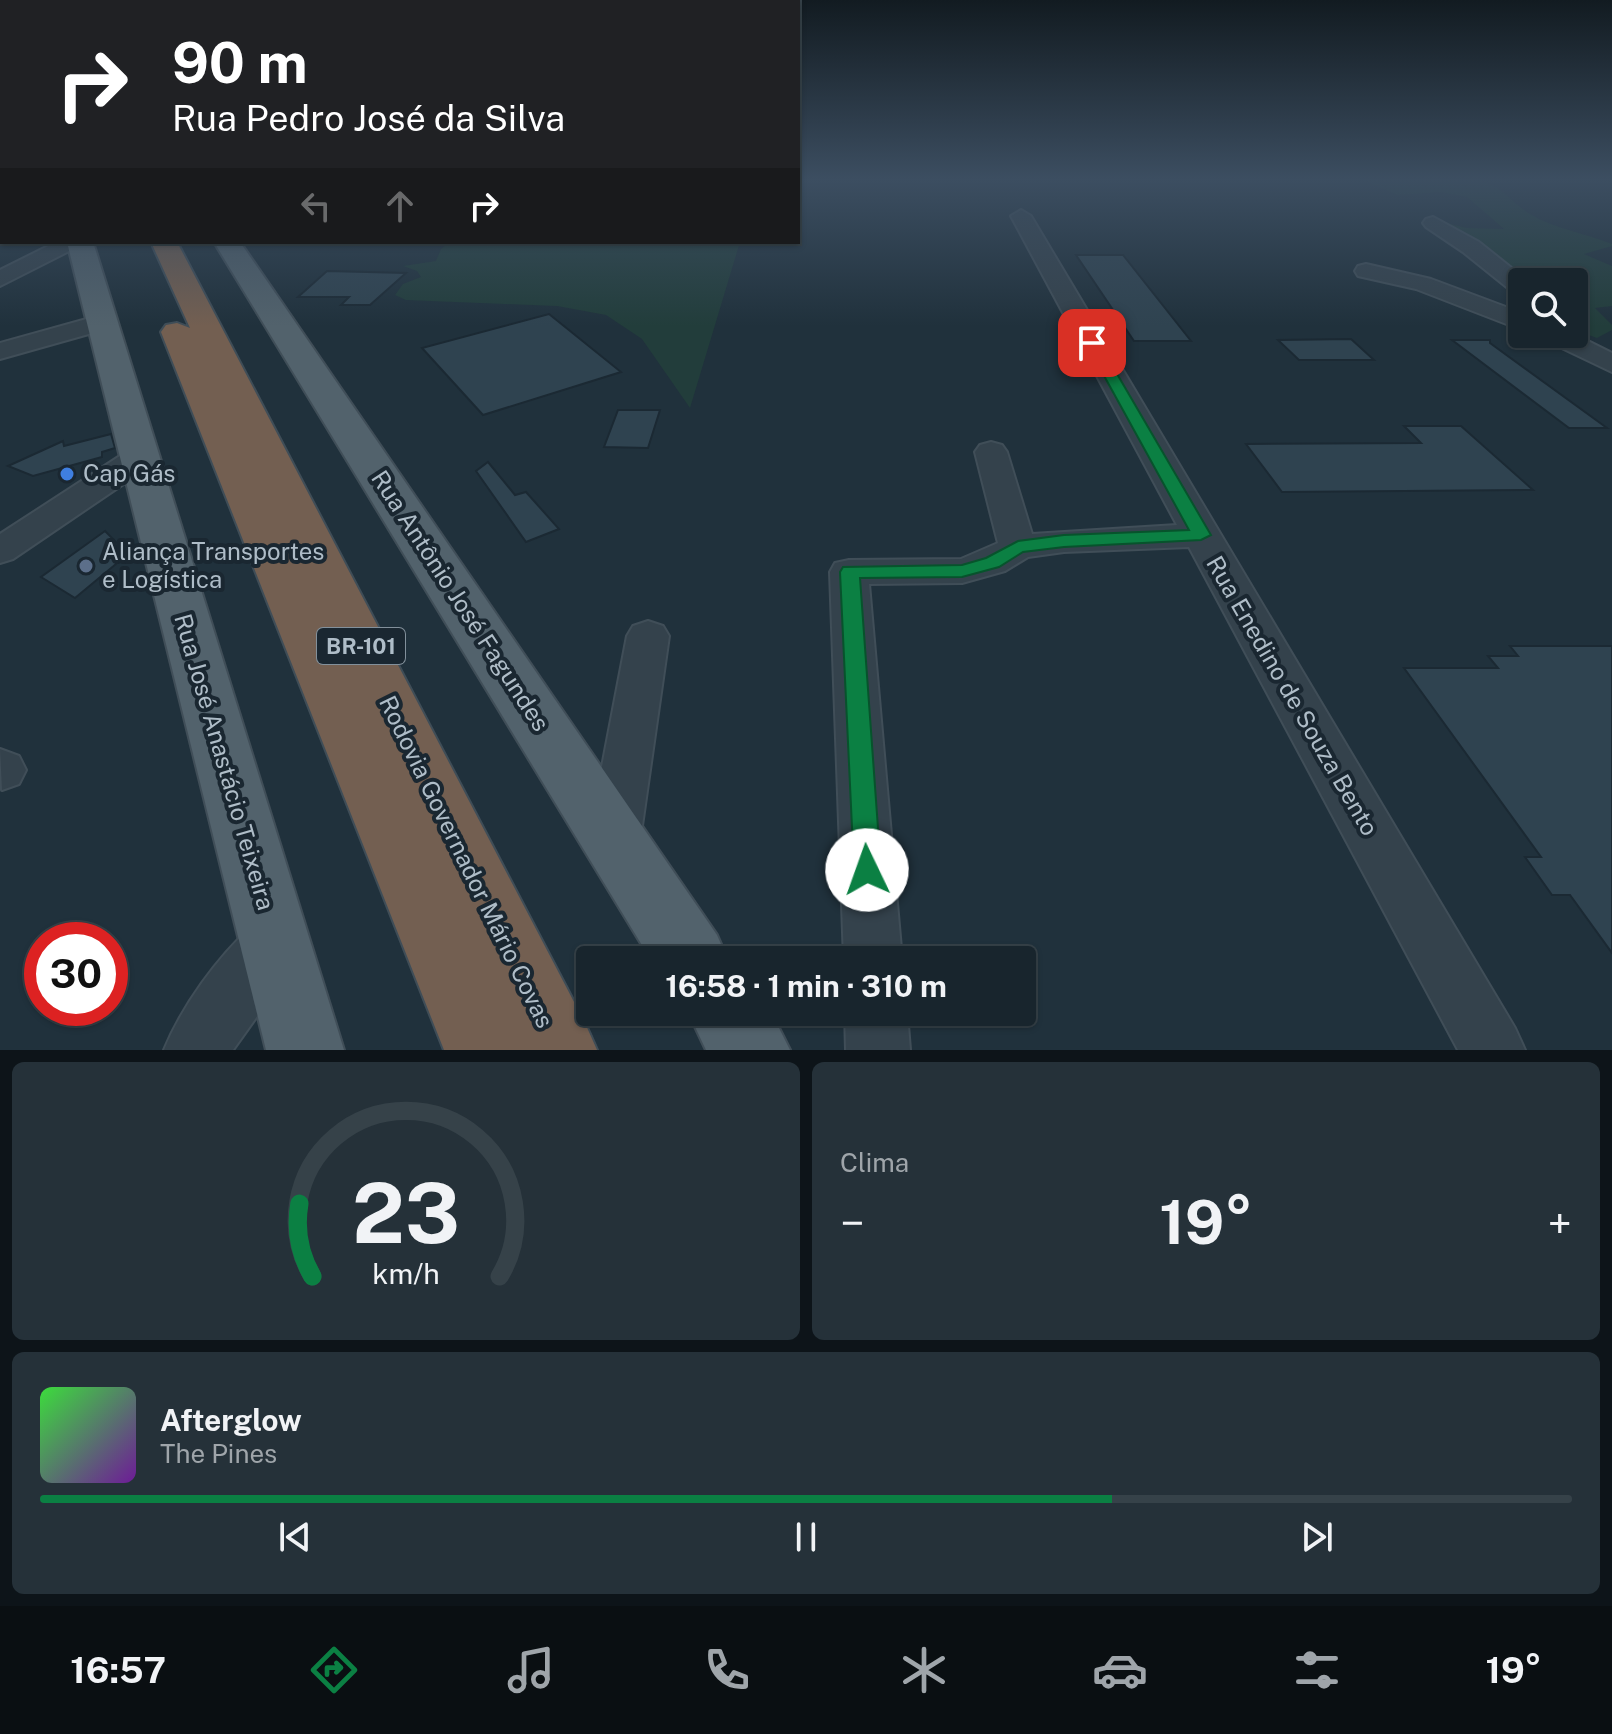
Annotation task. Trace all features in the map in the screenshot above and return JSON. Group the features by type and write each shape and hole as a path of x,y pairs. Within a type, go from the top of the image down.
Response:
{"highway":[{"name":"Rodovia Governador Mário Covas","path":"139,244 483,1050"},
{"name":"Rodovia Governador Mário Covas","path":"165,244 558,1050"}],"main road":[{"name":"Rua José Anastácio Teixeira","path":"81,244 305,1050"},
{"name":"Rua Antônio José Fagundes","path":"228,244 683,946"},
{"path":"735,1026 751,1050"}],"street":[{"name":"Rua Enedino de Souza Bento","path":"1027,227 1493,1050"},
{"path":"1439,227 1508,277"},
{"path":"0,279 68,244"},
{"path":"1366,271 1423,284 1508,317"},
{"path":"0,351 101,323"},
{"path":"1584,348 1609,360"},
{"path":"991,452 1018,547"},
{"path":"0,551 138,459"},
{"path":"872,946 849,572 962,571 992,562 1018,547 1064,541 1201,535"},
{"path":"614,840 648,636"},
{"path":"196,1050 239,987 275,943"},
{"path":"877,1026 878,1050"}],"green space":[{"path":"1450,227 1560,227 1612,244 1584,254 1612,266 1612,306 1595,308 1612,325 1612,330 1597,338 1588,335 1588,268 1511,268"},
{"path":"447,244 739,244 690,408 642,339 606,315 557,306 406,300 395,295 403,284 421,277 417,271 403,266 436,261 441,249"}],"building":[{"path":"1076,255 1123,255 1191,341 1134,341"},
{"path":"327,271 406,273 370,305 341,305 349,297 298,297"},
{"path":"549,314 621,372 483,415 422,348"},
{"path":"1351,339 1374,360 1299,360 1278,340"},
{"path":"1452,340 1490,340 1607,428 1569,428"},
{"path":"618,410 660,410 648,448 604,447"},
{"path":"1404,426 1461,426 1533,490 1282,492 1246,444 1421,443"},
{"path":"111,434 115,448 102,452 102,457 33,476 8,466 63,441 64,446"},
{"path":"488,462 515,495 526,492 559,529 526,542 476,471"},
{"name":"Aliança Transportes e Logística","path":"105,531 128,554 75,598 41,577"},
{"path":"1510,646 1612,646 1612,953 1570,895 1552,895 1525,857 1541,857 1404,668 1498,668 1488,656 1518,656"}],"place":[{"name":"Cap Gás","path":"67,474"},
{"name":"Aliança Transportes e Logística","path":"86,566"}],"route":[{"path":"867,870 849,572 962,571 992,562 1018,547 1064,541 1201,535 1092,343"}]}
